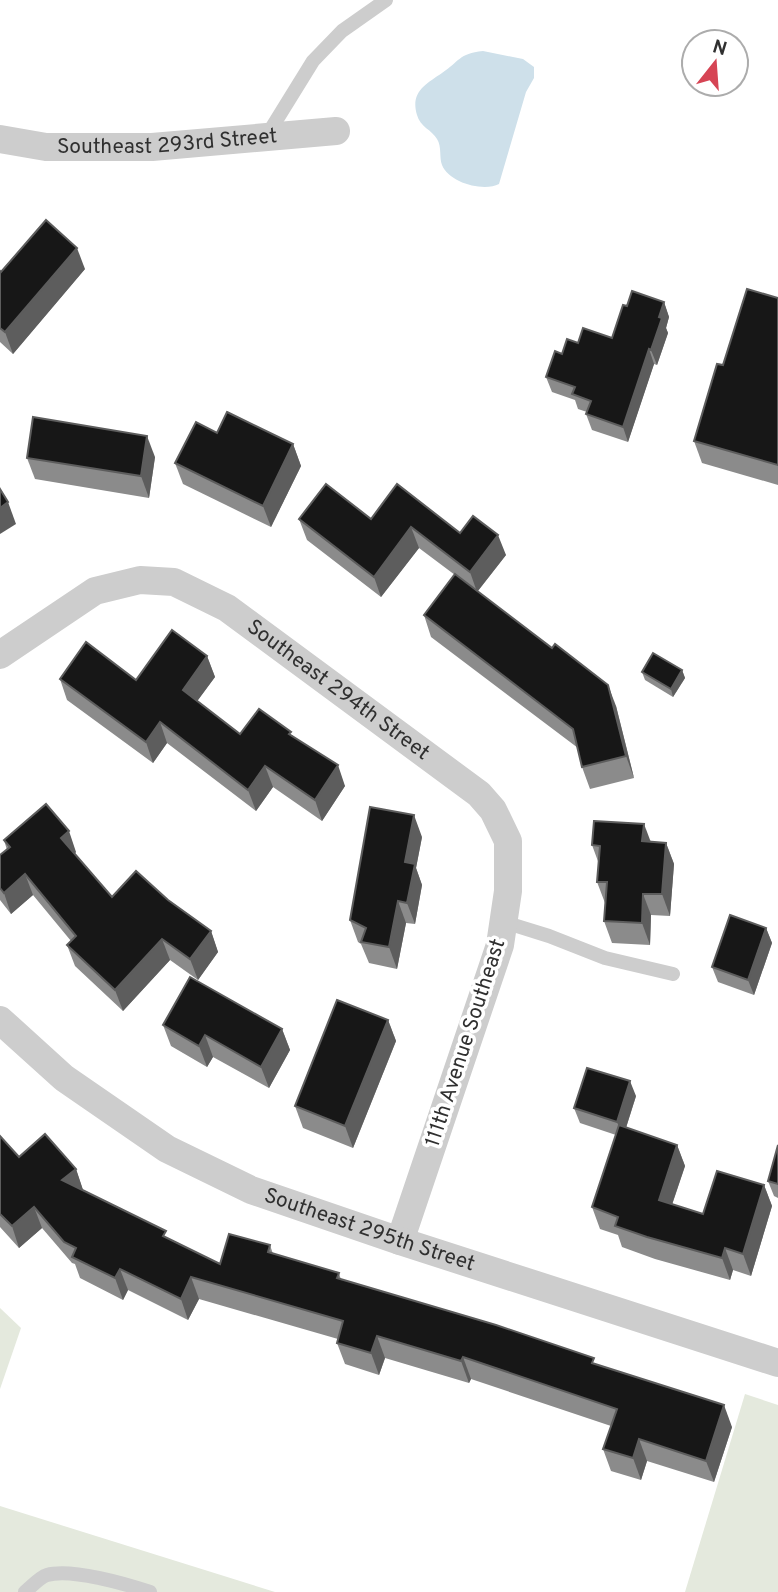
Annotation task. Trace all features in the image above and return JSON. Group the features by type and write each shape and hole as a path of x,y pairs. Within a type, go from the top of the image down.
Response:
{"street":[{"name":"Southeast 293rd Street","path":"0,139 46,148 152,147 336,131"},
{"name":"Southeast 294th Street","path":"0,655 95,591 140,580 174,582 227,608 479,794 493,810 508,841"},
{"name":"111th Avenue Southeast","path":"400,1241 500,945 508,891 508,841"},
{"name":"Southeast 295th Street","path":"0,1020 64,1078 167,1149 251,1190 778,1363"}],"lane":[{"path":"266,137 313,61 342,30 386,0"},
{"path":"504,922 604,958 673,974"},
{"path":"25,1592 46,1575 75,1575 119,1582 150,1592"}],"shaded area":[{"path":"0,1308 21,1328 0,1389"},
{"path":"745,1394 778,1405 778,1592 685,1592"},
{"path":"0,1506 275,1592 0,1592"}],"water":[{"path":"483,51 523,59 534,67 534,78 526,92 499,184 485,187 459,181 446,171 441,162 439,142 421,123 415,107 418,95 425,85 464,56"}],"building":[{"path":"46,220 77,248 5,332 0,328 0,271"},
{"path":"747,289 778,298 778,465 694,441 717,364 723,365"},
{"path":"632,291 664,302 659,317 662,318 623,427 586,414 591,401 572,394 575,387 546,377 555,351 562,354 567,339 578,343 583,328 612,338 623,305 627,306"},
{"path":"227,412 293,444 263,506 175,463 196,422 217,433"},
{"path":"33,417 147,436 141,476 27,458"},
{"path":"326,484 371,519 397,484 460,533 473,516 498,535 470,572 411,527 374,577 299,519"},
{"path":"0,489 8,502 0,508"},
{"path":"455,574 552,648 555,644 608,685 626,756 582,767 573,729 424,615"},
{"path":"172,630 207,656 183,690 240,734 259,709 291,732 289,734 338,765 315,800 265,766 248,790 160,722 146,742 60,679 86,642 136,680"},
{"path":"653,653 682,670 671,689 642,672"},
{"path":"46,804 69,831 61,838 112,897 136,871 168,900 211,931 190,959 162,939 115,990 67,945 76,936 25,874 4,893 0,888 0,855 10,847 4,840"},
{"path":"370,807 414,815 405,862 415,864 407,903 398,901 389,947 361,942 366,928 350,920"},
{"path":"594,821 644,824 642,841 666,843 662,894 643,894 642,923 604,921 607,882 597,882 600,846 592,845"},
{"path":"730,915 766,928 748,980 712,967"},
{"path":"190,977 282,1029 261,1067 205,1035 199,1046 163,1025"},
{"path":"337,1000 388,1020 345,1126 295,1106"},
{"path":"587,1068 630,1081 617,1122 574,1108"},
{"path":"619,1125 677,1145 659,1200 703,1214 717,1171 764,1185 743,1254 725,1248 722,1258 647,1237 615,1226 618,1217 592,1207"},
{"path":"45,1134 76,1169 62,1180 166,1231 163,1236 220,1264 229,1234 270,1245 268,1252 339,1273 337,1278 496,1325 594,1358 592,1363 724,1405 706,1461 639,1439 633,1458 603,1449 617,1409 463,1357 461,1361 377,1336 371,1353 337,1343 343,1321 191,1277 181,1299 120,1269 115,1278 72,1257 76,1248 64,1242 34,1207 12,1226 0,1214 0,1136 19,1157"},
{"path":"778,1145 778,1184 768,1181"}]}
